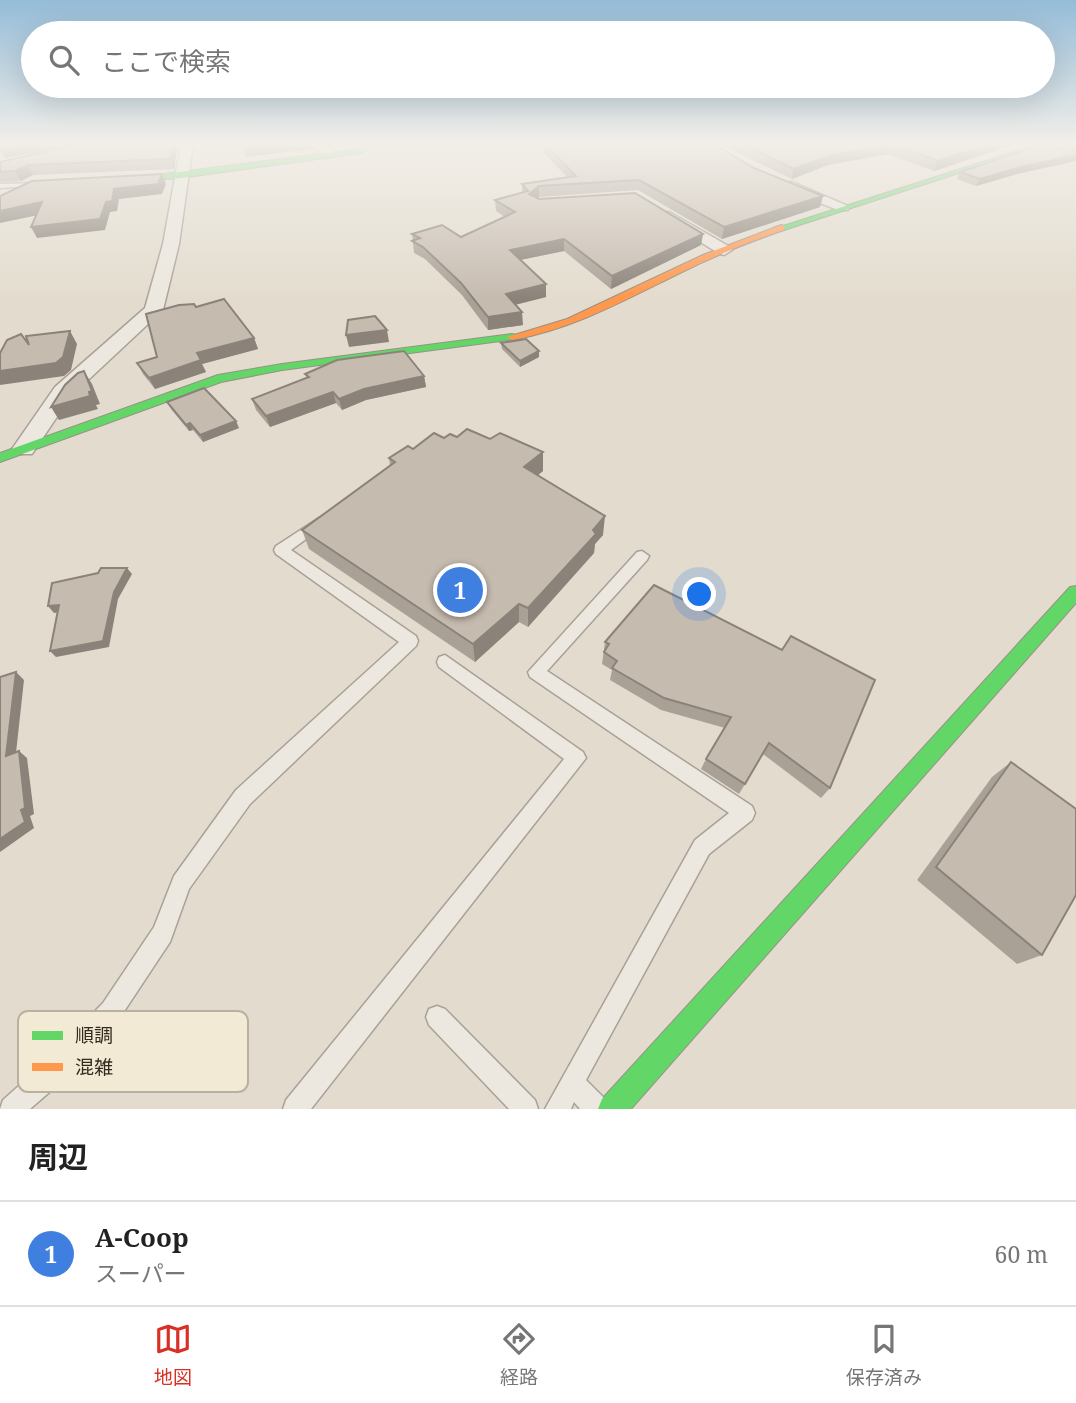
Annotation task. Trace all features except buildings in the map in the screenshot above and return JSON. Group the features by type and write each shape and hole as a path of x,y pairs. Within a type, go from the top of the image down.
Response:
{"street":[{"path":"24,449 63,392 85,369 154,310 171,244 177,196"},
{"path":"815,196 843,207"},
{"path":"0,458 218,379 293,365 538,334 578,321 724,250 879,196"},
{"path":"660,210 724,250"},
{"path":"612,1109 1076,592"}],"lane":[{"path":"111,1011 162,934 181,883 243,797 410,641 281,550 337,509"},
{"path":"557,1109 702,847 745,813 536,672 642,556"},
{"path":"295,1109 577,758 444,662"},
{"path":"437,1017 526,1109"},
{"path":"572,1082 597,1109"},
{"path":"12,1109 31,1092"}],"traffic: fast":[{"path":"781,228 882,196"},
{"path":"0,458 218,379 282,367 512,337"},
{"path":"612,1109 1076,592"}],"traffic: slow":[{"path":"512,337 571,322 706,257 781,228"}],"place":[{"name":"A-Coop","path":"460,590"}]}
